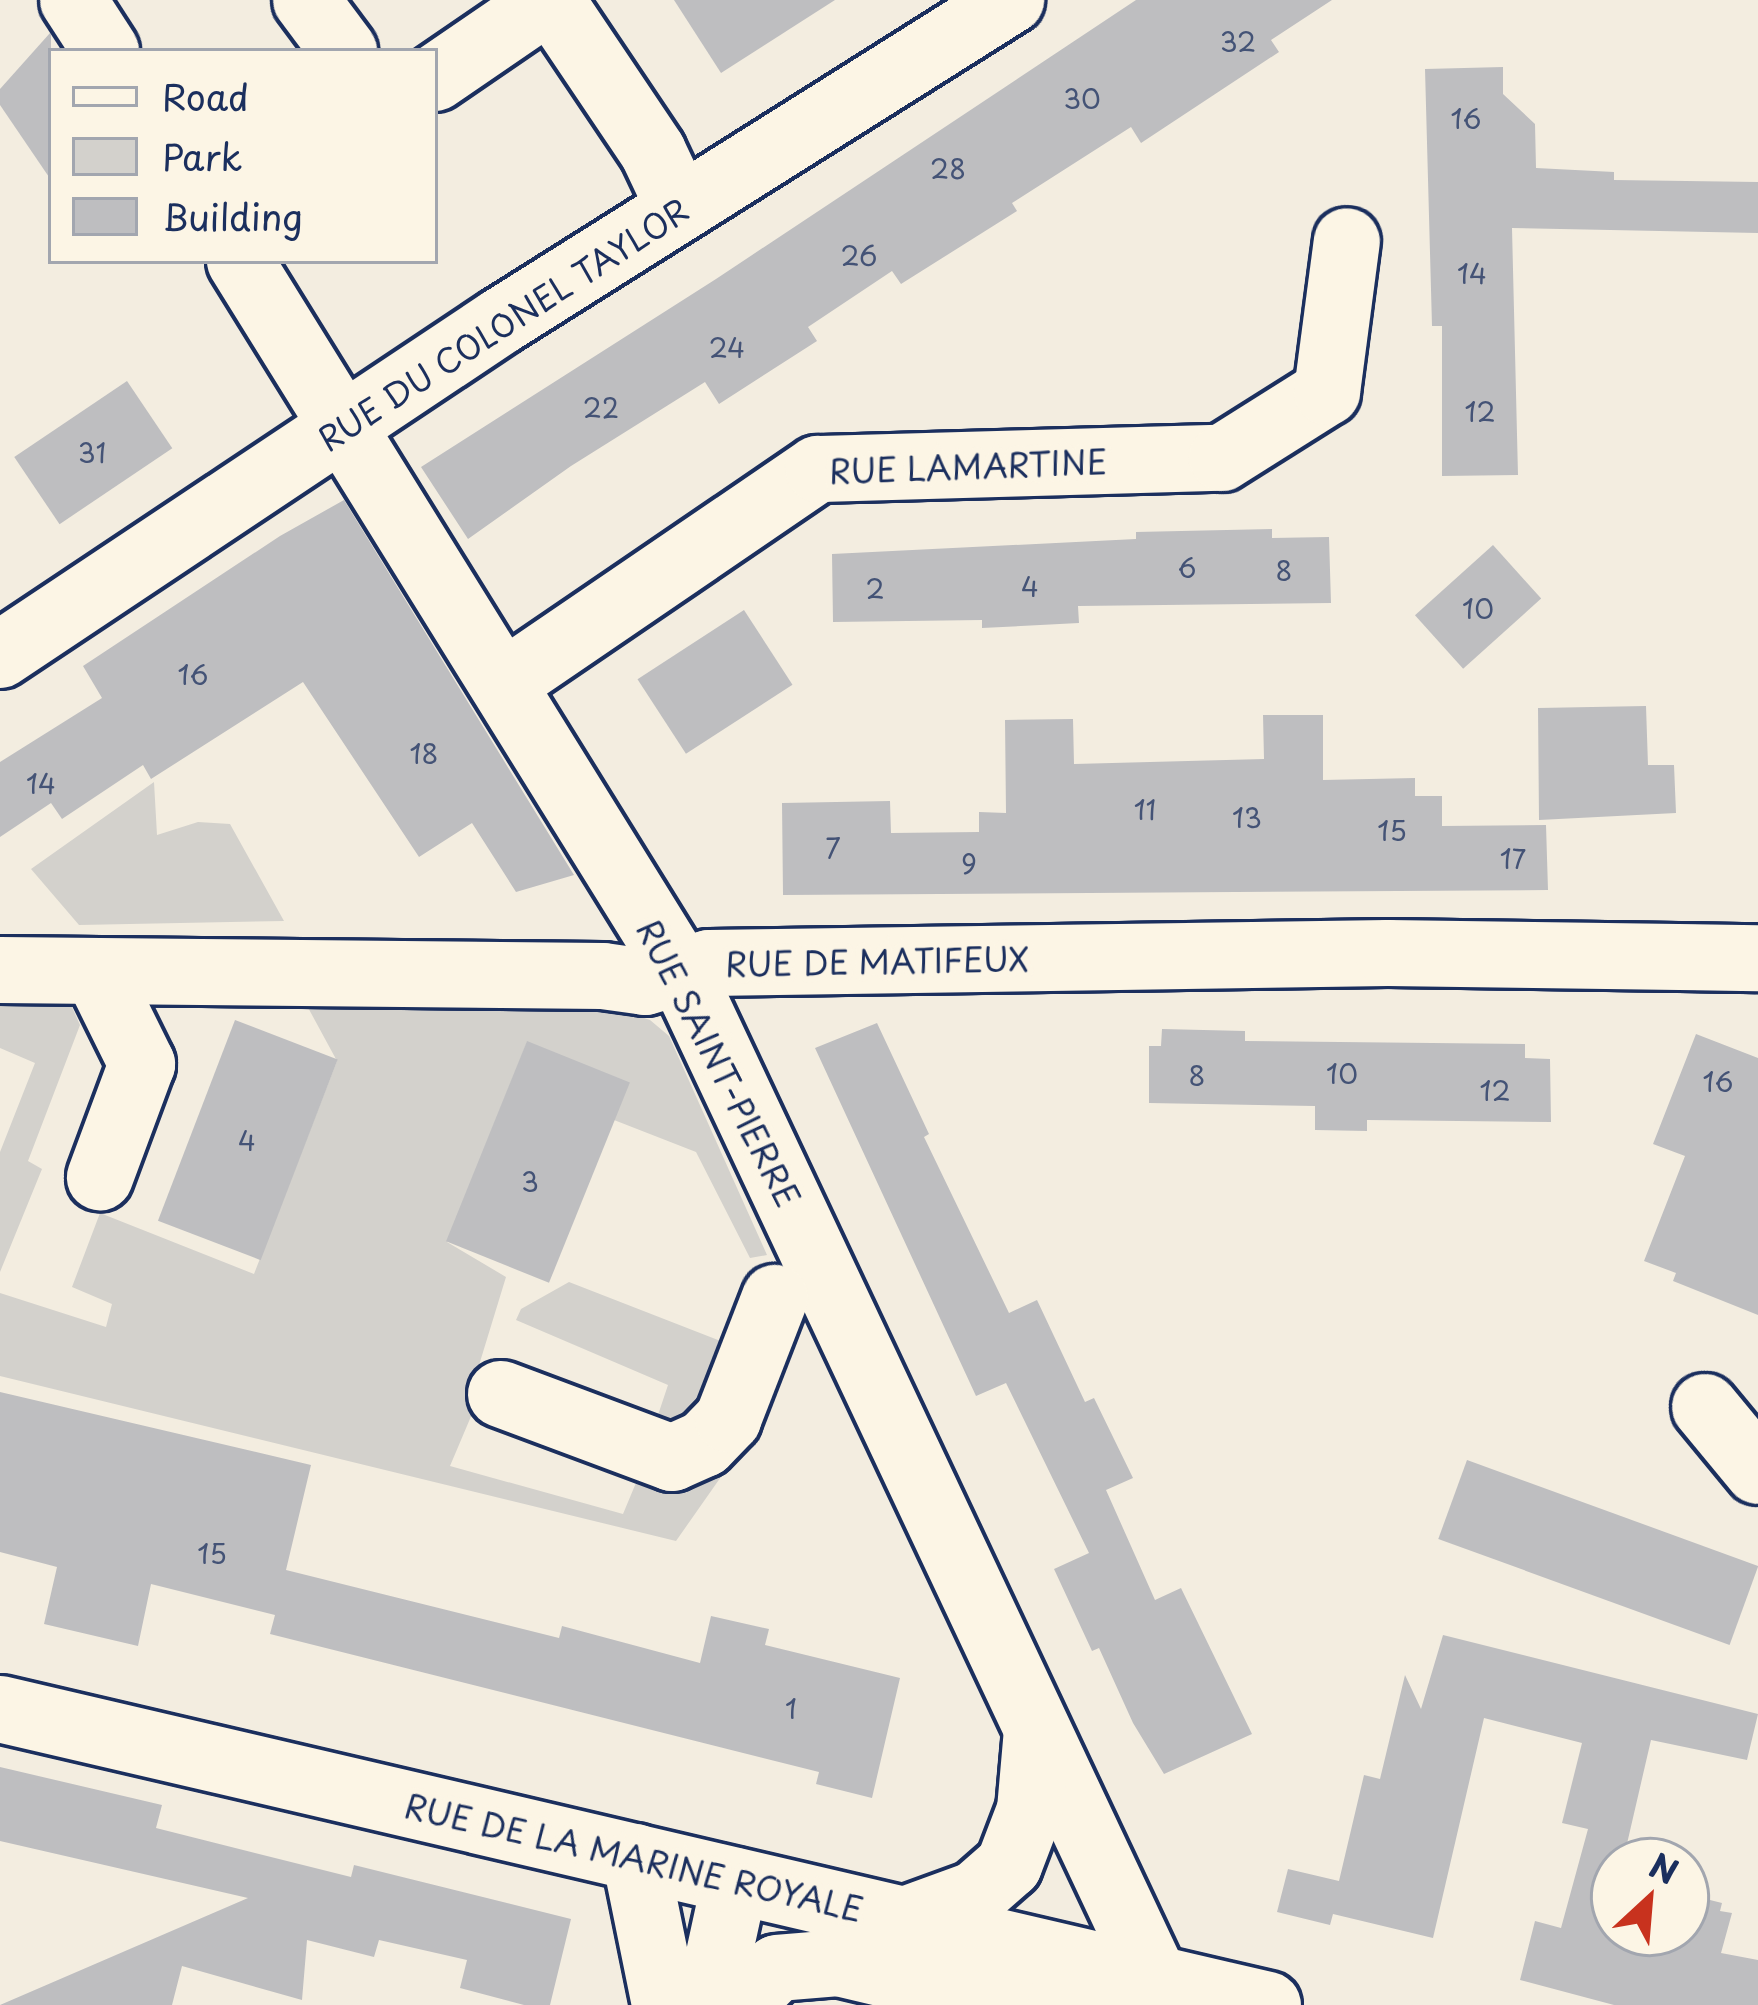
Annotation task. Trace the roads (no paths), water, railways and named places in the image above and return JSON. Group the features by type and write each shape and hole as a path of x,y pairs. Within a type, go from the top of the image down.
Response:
{"street":[{"path":"73,0 104,48"},
{"path":"306,0 342,48"},
{"path":"438,76 550,0 653,152 680,207"},
{"name":"RUE DU COLONEL TAYLOR","path":"0,655 680,207 1011,0"},
{"name":"RUE LAMARTINE","path":"504,682 818,469 1222,458 1327,392 1347,242"},
{"name":"RUE SAINT-PIERRE","path":"242,264 682,974 1037,1730 1210,1992"},
{"name":"RUE DE MATIFEUX","path":"0,970 603,976 645,982 709,963 1388,952 1758,958"},
{"path":"97,974 142,1064 100,1177"},
{"path":"501,1394 671,1458 704,1444 728,1419 775,1298"},
{"path":"1705,1407 1758,1471"},
{"name":"RUE DE LA MARINE ROYALE","path":"0,1709 1210,1992"},
{"path":"905,1920 976,1894 1009,1864 1030,1810 1037,1730"},
{"path":"635,1857 665,2005"},
{"path":"708,2005 736,1880"},
{"path":"740,2005 777,1968 838,1963 978,1996 1061,2000 1210,1992"}]}
